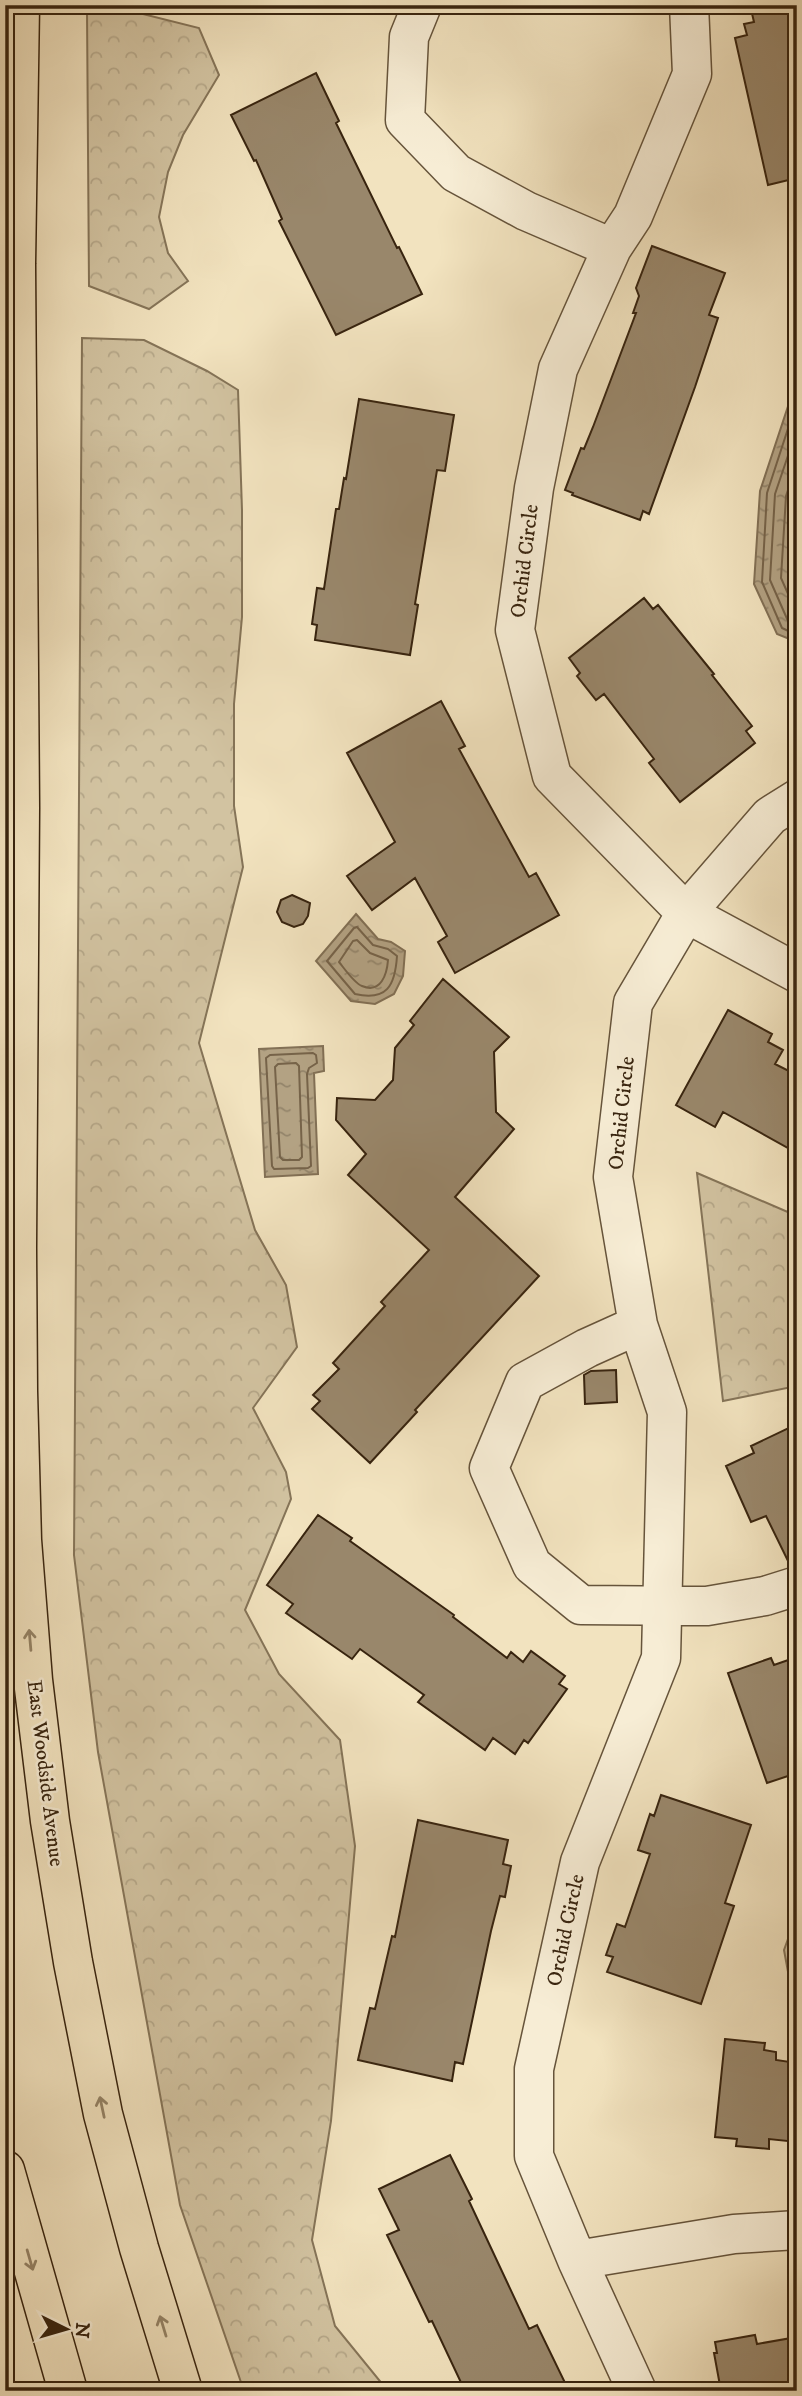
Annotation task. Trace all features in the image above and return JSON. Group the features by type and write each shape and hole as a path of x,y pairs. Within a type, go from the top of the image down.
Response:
{"main road":[{"name":"East Woodside Avenue","path":"20,5 16,264 20,780 17,1248 22,1539 33,1680 50,1821 73,1962 103,2114 139,2248 183,2391"},
{"path":"5,2171 68,2391"}],"street":[{"path":"422,5 409,37 405,120 456,173 526,211 612,248"},
{"name":"Orchid Circle","path":"690,5 692,74 633,216 612,248 558,369 534,488 515,629 552,776 686,913 797,973"},
{"name":"Orchid Circle","path":"638,2391 577,2260 534,2157 534,2069 580,1862 661,1658 667,1412 638,1325 613,1177 633,1003 686,913 770,817 797,799"},
{"path":"638,1325 587,1348 525,1382 489,1468 532,1565 580,1605 707,1606 765,1596 797,1586"},
{"path":"577,2260 734,2234 797,2230"}],"green space":[{"path":"115,7 199,28 219,75 183,135 168,172 159,217 168,253 188,281 149,309 89,286 87,11"},
{"path":"82,338 144,340 207,371 238,390 242,617 234,704 234,806 243,867 199,1043 255,1230 286,1285 297,1347 253,1408 286,1472 291,1499 245,1610 279,1674 340,1740 355,1846 331,2121 312,2240 335,2326 388,2391 244,2391 180,2205 98,1752 74,1555"},
{"path":"697,1173 797,1216 797,1386 723,1401"},
{"path":"797,1914 797,1999 793,1999 784,1950"}],"water":[{"path":"797,379 797,642 777,634 754,584 760,491"},
{"path":"356,914 378,939 391,942 405,951 403,976 394,994 375,1004 351,1001 316,961"},
{"path":"323,1046 324,1071 314,1073 318,1174 265,1177 259,1049"}],"building":[{"path":"750,5 797,5 797,178 768,185 735,38 747,35 744,24 754,22"},
{"path":"316,73 339,121 336,123 422,294 336,335 279,221 282,219 256,160 254,161 231,115"},
{"path":"652,246 725,273 709,315 718,318 695,387 649,514 643,511 640,520 565,490 581,448 584,449 593,427 636,313 633,313 639,296 636,288"},
{"path":"359,399 454,415 445,471 437,470 415,604 418,605 410,655 315,640 317,625 312,624 317,588 324,589 336,509 339,509 344,478 346,479"},
{"path":"644,598 653,609 658,605 714,674 712,675 752,726 746,731 755,743 680,802 649,763 654,759 604,694 596,700 577,676 580,673 569,658"},
{"path":"441,701 465,746 459,749 529,877 536,873 559,915 455,973 438,942 447,936 415,878 372,910 347,876 395,842 347,753"},
{"path":"292,895 310,903 308,916 303,924 294,927 282,922 277,912 281,900"},
{"path":"443,979 509,1037 494,1052 496,1112 514,1129 455,1197 539,1276 415,1410 417,1412 370,1463 312,1409 320,1401 313,1395 339,1369 333,1363 385,1306 381,1302 429,1250 348,1175 366,1154 336,1120 337,1098 375,1100 393,1080 395,1048 414,1025 410,1021"},
{"path":"728,1010 772,1034 768,1042 783,1050 775,1064 797,1075 797,1153 723,1112 715,1127 676,1105"},
{"path":"616,1370 617,1402 585,1404 584,1375 591,1371"},
{"path":"797,1424 797,1565 790,1565 766,1516 751,1522 726,1466 754,1453 751,1446"},
{"path":"318,1515 454,1615 453,1617 507,1658 511,1652 523,1662 531,1651 565,1676 559,1684 567,1689 528,1743 524,1740 515,1754 493,1738 485,1750 418,1702 424,1695 360,1649 352,1659 286,1613 293,1604 267,1585"},
{"path":"797,1657 797,1773 767,1783 728,1673 771,1658 774,1665"},
{"path":"661,1795 751,1825 725,1903 734,1906 701,2004 607,1972 613,1957 606,1955 617,1924 625,1927 650,1854 638,1850 650,1814 654,1816"},
{"path":"418,1820 508,1840 503,1864 511,1866 505,1897 500,1896 491,1931 463,2064 455,2062 452,2081 358,2060 370,2008 375,2009 392,1936 395,1937"},
{"path":"725,2039 765,2043 764,2050 776,2052 776,2060 797,2063 797,2142 769,2139 769,2149 736,2146 737,2139 715,2137"},
{"path":"450,2155 529,2329 537,2325 569,2391 465,2391 432,2321 429,2322 387,2235 399,2230 379,2189"},
{"path":"755,2335 757,2344 797,2337 797,2391 721,2391 714,2353 717,2353 715,2342"}]}
